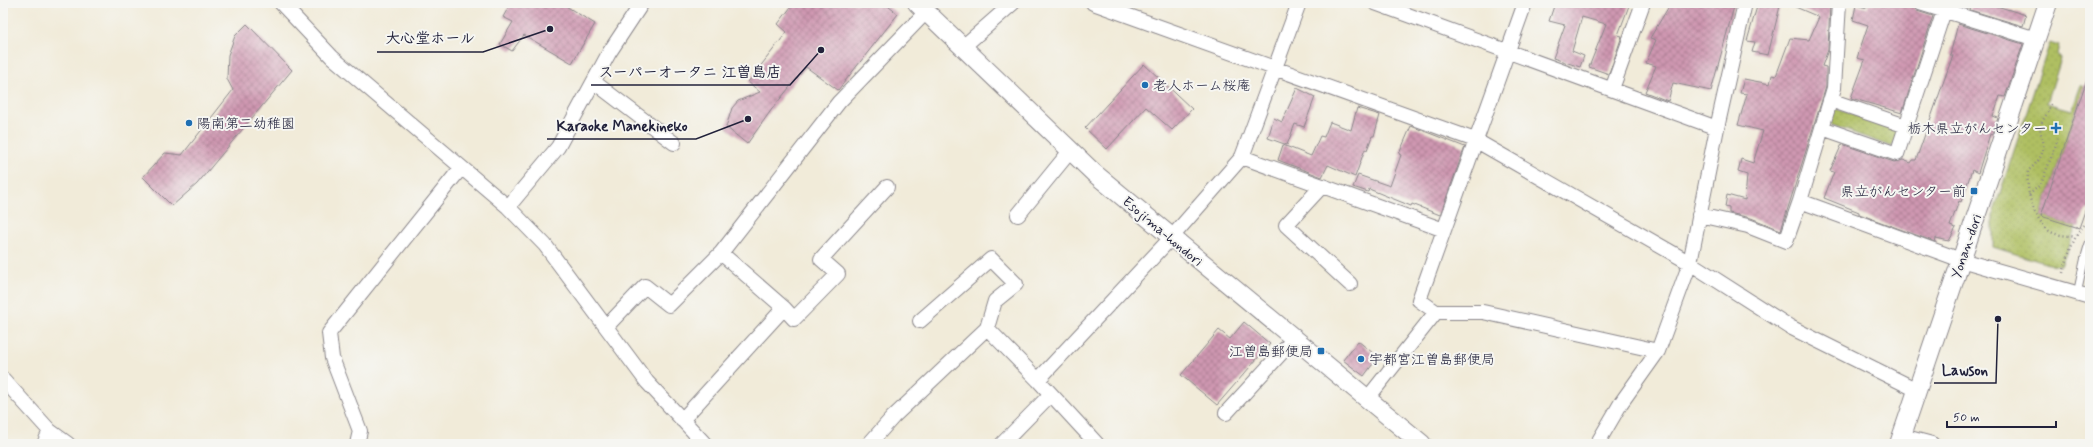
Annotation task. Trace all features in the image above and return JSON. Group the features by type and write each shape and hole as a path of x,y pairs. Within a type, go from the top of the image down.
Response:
{"street":[{"path":"281,3 332,57 508,207 545,245 647,382 705,444"},
{"path":"508,207 558,147 609,53 642,3"},
{"path":"964,46 1013,3"},
{"path":"1092,3 1475,140 1690,263 1790,327 1917,390"},
{"path":"1038,380 1171,238 1242,157 1299,3"},
{"path":"1376,3 1411,9 1507,52 1716,128"},
{"path":"1525,3 1419,300 1436,312 1483,312 1658,351"},
{"path":"1612,89 1643,3"},
{"path":"1597,444 1621,403 1658,351 1690,263 1716,128 1745,3"},
{"path":"1699,215 1748,226 1786,241 1800,201 1834,88 1839,3"},
{"path":"1920,3 2036,39"},
{"name":"Yonan-dori","path":"1901,440 2048,3"},
{"path":"606,327 645,286 669,305 721,253 839,102 922,7"},
{"name":"Esojima-hondori","path":"922,7 1094,173 1422,444"},
{"path":"1822,128 1897,154 1944,10"},
{"path":"594,82 674,143"},
{"path":"1830,100 1906,126"},
{"path":"1018,215 1071,150"},
{"path":"1242,157 1444,230"},
{"path":"357,444 360,431 332,358 329,333 461,168"},
{"path":"1322,186 1286,225 1350,284"},
{"path":"721,253 794,318 838,274 821,259 887,187"},
{"path":"1800,201 1961,260 2083,295"},
{"path":"873,442 893,417 987,328 995,301 1016,284 991,259 920,322"},
{"path":"682,420 784,308"},
{"path":"1367,399 1436,312"},
{"path":"987,328 1038,380 1097,444"},
{"path":"1226,414 1294,339"},
{"path":"3,379 50,431 68,444"},
{"path":"1002,444 1051,394"},
{"path":"44,444 50,431"},
{"path":"1901,440 1932,444"}],"lane":[{"path":"2083,295 2083,262 2090,241"},
{"path":"2083,273 2090,265"}],"path":[{"path":"2051,104 2049,114 2043,120 2040,130 2043,151 2039,161 2028,171 2027,183 2029,195 2038,216 2048,230 2060,236 2075,237"},
{"path":"2029,195 2041,184 2058,139"},
{"path":"2063,273 2075,237 2082,226 2090,220"}],"green space":[{"path":"2050,42 2059,45 2057,54 2061,59 2047,103 2072,110 2081,85 2084,87 2041,216 2076,227 2061,265 2048,264 1993,247 1993,214"},
{"path":"1834,108 1901,131 1892,147 1832,125 1829,122"}],"building":[{"path":"511,3 561,3 595,24 572,63 524,35 512,51 500,44 513,22 503,17"},
{"path":"794,3 884,3 898,14 838,90 806,67 772,109 747,144 726,127 732,108 738,101 760,92 748,82 787,32 778,24"},
{"path":"1555,3 1630,3 1618,35 1622,36 1609,74 1589,67 1606,24 1582,17 1572,51 1584,56 1580,67 1553,58 1565,25 1549,21"},
{"path":"1671,3 1735,3 1711,91 1673,83 1668,101 1645,92 1656,66 1646,63 1656,40 1650,38"},
{"path":"1758,3 1780,6 1768,55 1752,52 1755,42 1747,41"},
{"path":"1786,3 1830,3 1828,50 1822,66 1826,67 1826,87 1781,230 1751,218 1729,213 1729,208 1725,207 1727,195 1745,200 1747,175 1738,172 1741,159 1753,163 1763,131 1738,125 1747,94 1740,93 1744,79 1770,84 1772,75 1776,76 1790,38 1809,40 1819,17"},
{"path":"1869,3 1907,3 1912,5 1917,11 1933,16 1902,113 1851,98 1865,60 1857,58 1868,25 1853,20 1856,5 1867,8"},
{"path":"1972,3 1987,3 2026,15 2023,26 1970,10"},
{"name":"陽南第二幼稚園","path":"247,24 292,70 197,184 172,206 143,177 165,153 182,155 233,90 227,79 228,55 235,36"},
{"path":"1958,24 2023,44 2005,97 2000,96 1993,116 1998,118 1992,135 1990,134 1978,173 1972,170 1961,202 1959,201 1950,226 1956,228 1949,241 1936,238 1935,242 1859,214 1859,212 1824,198 1834,172 1830,171 1842,144 1894,162 1903,160 1911,163 1913,160 1916,160 1953,55 1950,55"},
{"name":"老人ホーム桜庵","path":"1144,64 1192,109 1172,130 1146,107 1107,149 1085,128"},
{"name":"栃木県立がんセンター","path":"2088,76 2090,76 2090,210 2086,208 2079,228 2041,216"},
{"path":"1297,88 1315,97 1304,127 1295,124 1287,145 1268,138 1274,118 1282,122"},
{"path":"1357,108 1380,115 1374,136 1372,136 1367,150 1365,149 1355,177 1328,165 1322,177 1278,160 1283,145 1311,156 1320,136 1324,137 1330,122 1351,130"},
{"path":"1411,126 1465,147 1440,215 1412,204 1411,206 1369,189 1368,192 1353,187 1358,175 1390,186 1401,155 1399,154"},
{"path":"1244,322 1270,344 1217,405 1181,375 1219,330 1230,339"},
{"name":"宇都宮江曽島郵便局","path":"1358,341 1378,357 1364,376 1343,360"}],"place":[{"name":"大心堂ホール","path":"550,29"},
{"name":"スーパーオータニ 江曽島店","path":"821,50"},
{"name":"老人ホーム桜庵","path":"1145,85"},
{"name":"Karaoke Manekineko","path":"748,119"},
{"name":"陽南第二幼稚園","path":"189,123"},
{"name":"栃木県立がんセンター","path":"2056,128"},
{"name":"県立がんセンター前","path":"1974,191"},
{"name":"Lawson","path":"1998,319"},
{"name":"江曽島郵便局","path":"1321,351"},
{"name":"宇都宮江曽島郵便局","path":"1361,359"}]}
